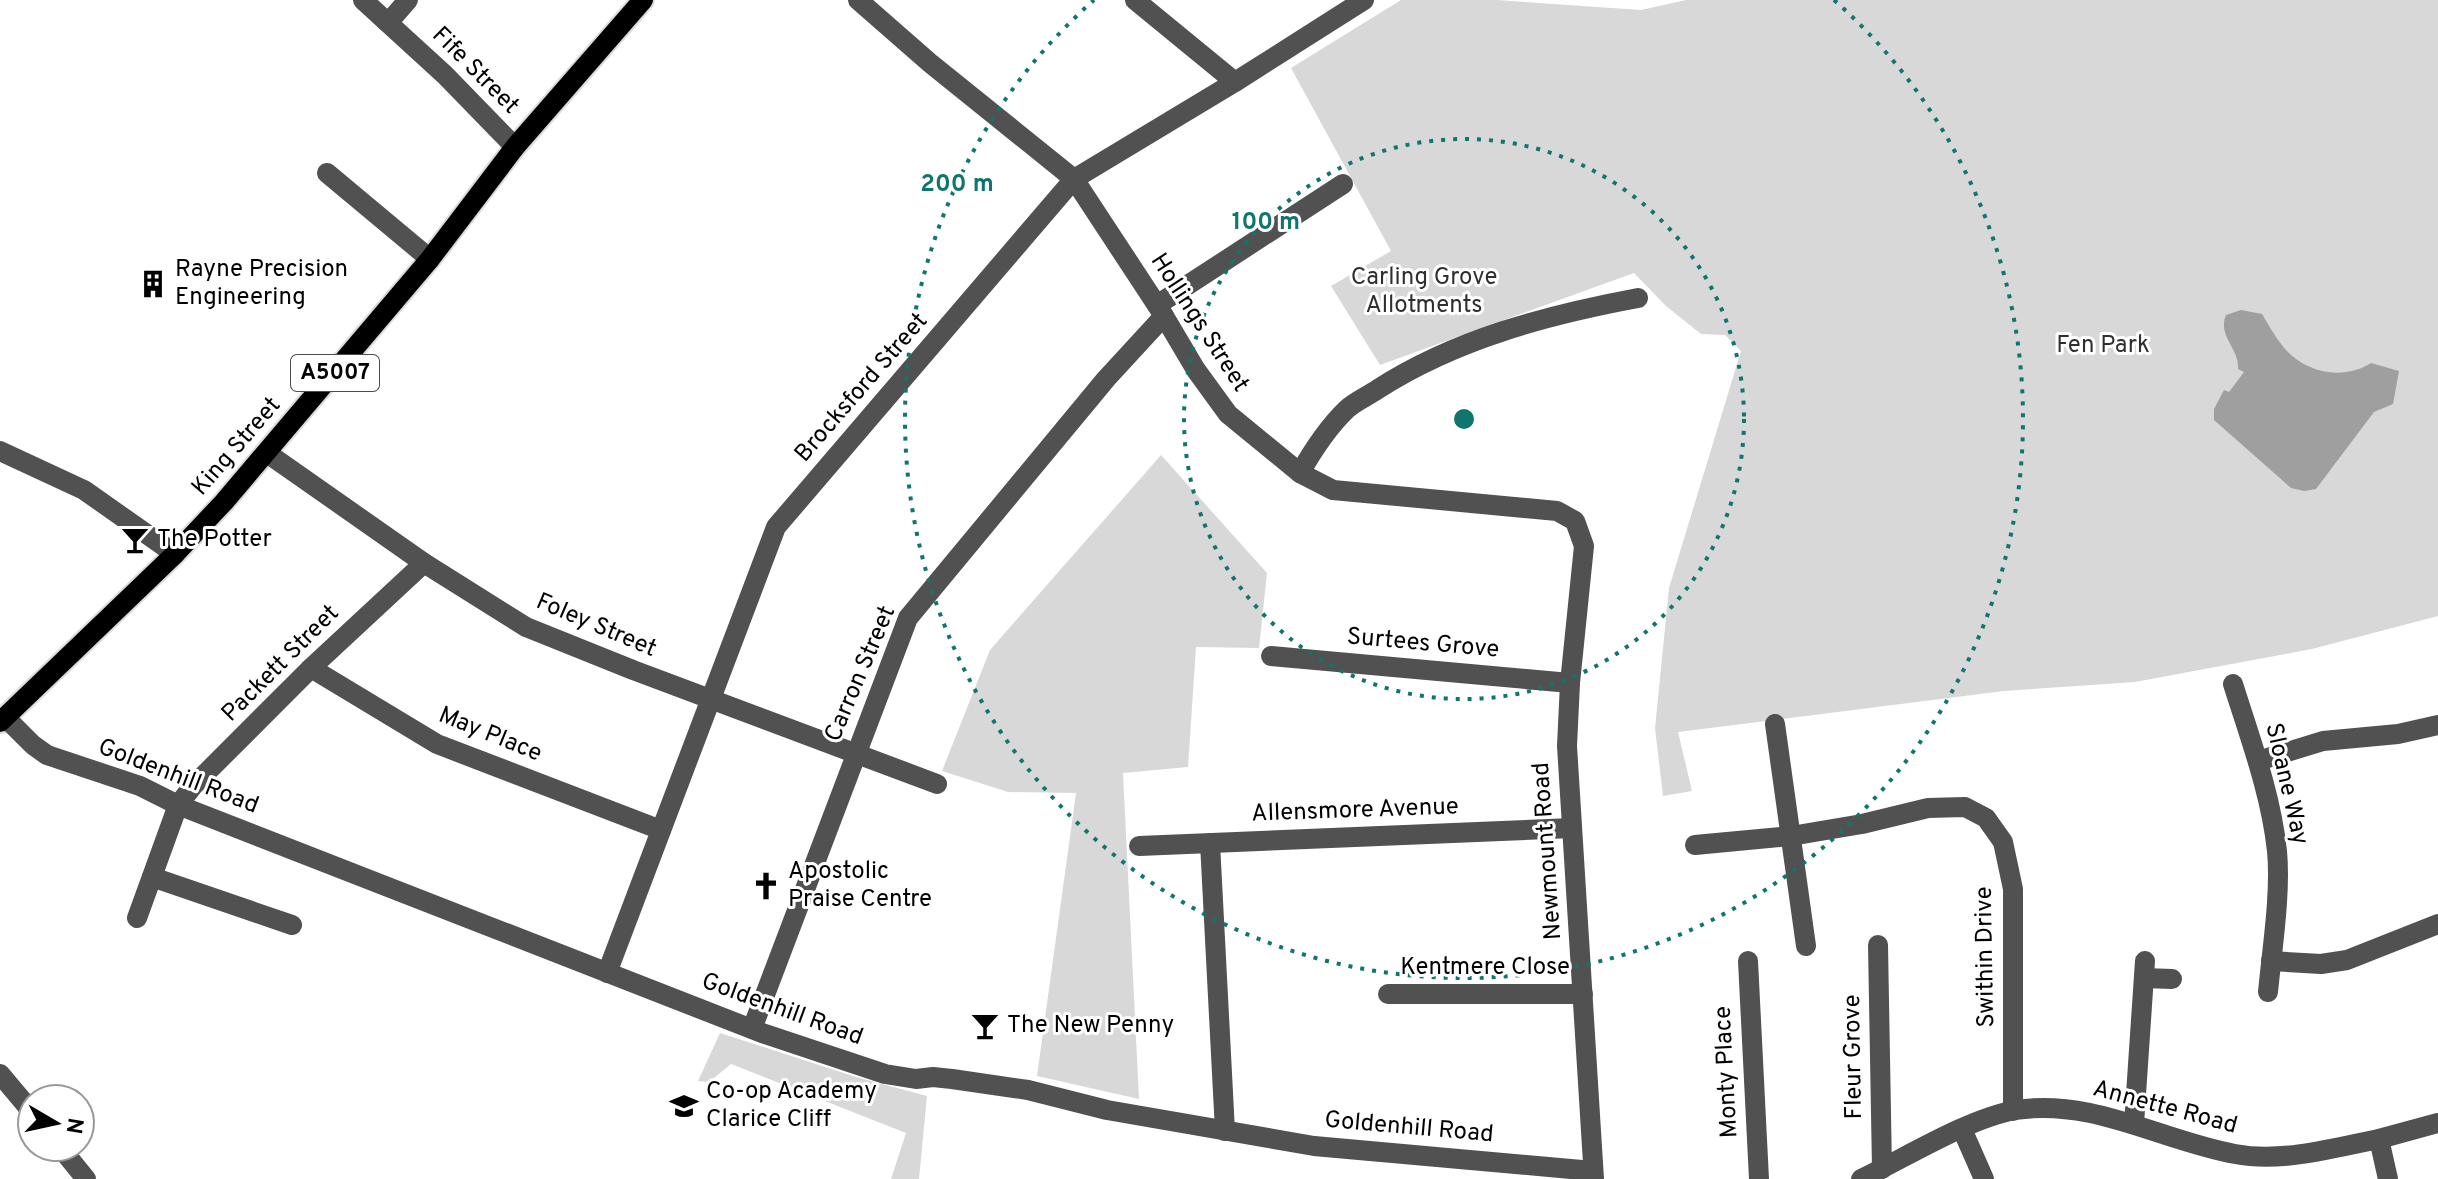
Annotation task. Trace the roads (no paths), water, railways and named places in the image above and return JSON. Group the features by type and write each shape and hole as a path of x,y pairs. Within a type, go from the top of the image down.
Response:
{"main road":[{"name":"King Street","path":"2,720 175,554 267,453 430,259 515,147 643,0"}],"street":[{"name":"Fife Street","path":"363,0 515,147"},
{"path":"388,23 408,0"},
{"name":"Hollings Street","path":"858,0 930,63 1074,179 1196,370 1228,414 1300,473 1333,490 1557,511 1575,521"},
{"path":"1135,0 1235,82"},
{"name":"Brocksford Street","path":"607,973 776,527 1074,179 1364,0"},
{"path":"327,173 430,259"},
{"name":"Carron Street","path":"752,1029 908,618 1160,310 1343,184"},
{"path":"1300,473 1319,439 1349,408 1407,370 1471,343 1561,312 1638,298"},
{"path":"0,451 84,490 175,554"},
{"name":"Foley Street","path":"267,453 424,563 526,627 937,784"},
{"name":"Newmount Road","path":"1575,521 1584,546 1567,746 1593,1175"},
{"name":"Packett Street","path":"178,805 193,786 311,668 424,563"},
{"name":"Surtees Grove","path":"1271,656 1570,683"},
{"name":"May Place","path":"311,668 437,744 661,830"},
{"name":"Sloane Way","path":"2233,684 2258,761 2277,853 2268,992"},
{"name":"Goldenhill Road","path":"2,720 47,755 140,786 178,805 752,1029 885,1074 916,1079 952,1079 1028,1090 1107,1110 1314,1146 1593,1175"},
{"path":"1775,724 1806,946"},
{"path":"2258,761 2323,741 2398,734 2438,725"},
{"path":"137,918 178,805"},
{"name":"Swithin Drive","path":"1695,845 1791,836 1862,824 1928,808 1955,806 1976,811 1993,825 2006,853 2013,889 2013,1111"},
{"name":"Allensmore Avenue","path":"1139,846 1572,828"},
{"path":"1210,843 1225,1131"},
{"path":"152,877 292,925"},
{"path":"2271,961 2321,964 2347,960 2438,924"},
{"name":"Fleur Grove","path":"1878,945 1882,1169"},
{"name":"Monty Place","path":"1748,961 1759,1179"},
{"path":"2134,1124 2145,969 2172,979"},
{"name":"Kentmere Close","path":"1388,994 1583,994"},
{"path":"0,1074 16,1093"},
{"name":"Annette Road","path":"1861,1179 1962,1129 2013,1111 2076,1111 2134,1124 2226,1152 2268,1157 2379,1139 2438,1123"},
{"path":"1962,1129 1984,1179"},
{"path":"2379,1139 2388,1179"},
{"path":"73,1163 86,1179"}],"place":[{"name":"Rayne Precision Engineering","path":"153,284"},
{"name":"The Potter","path":"135,540"},
{"name":"Apostolic Praise Centre","path":"766,886"},
{"name":"The New Penny","path":"985,1026"},
{"name":"Co-op Academy Clarice Cliff","path":"684,1106"}],"park label":[{"name":"Carling Grove Allotments","path":"1424,292"},
{"name":"Fen Park","path":"2103,346"}]}
